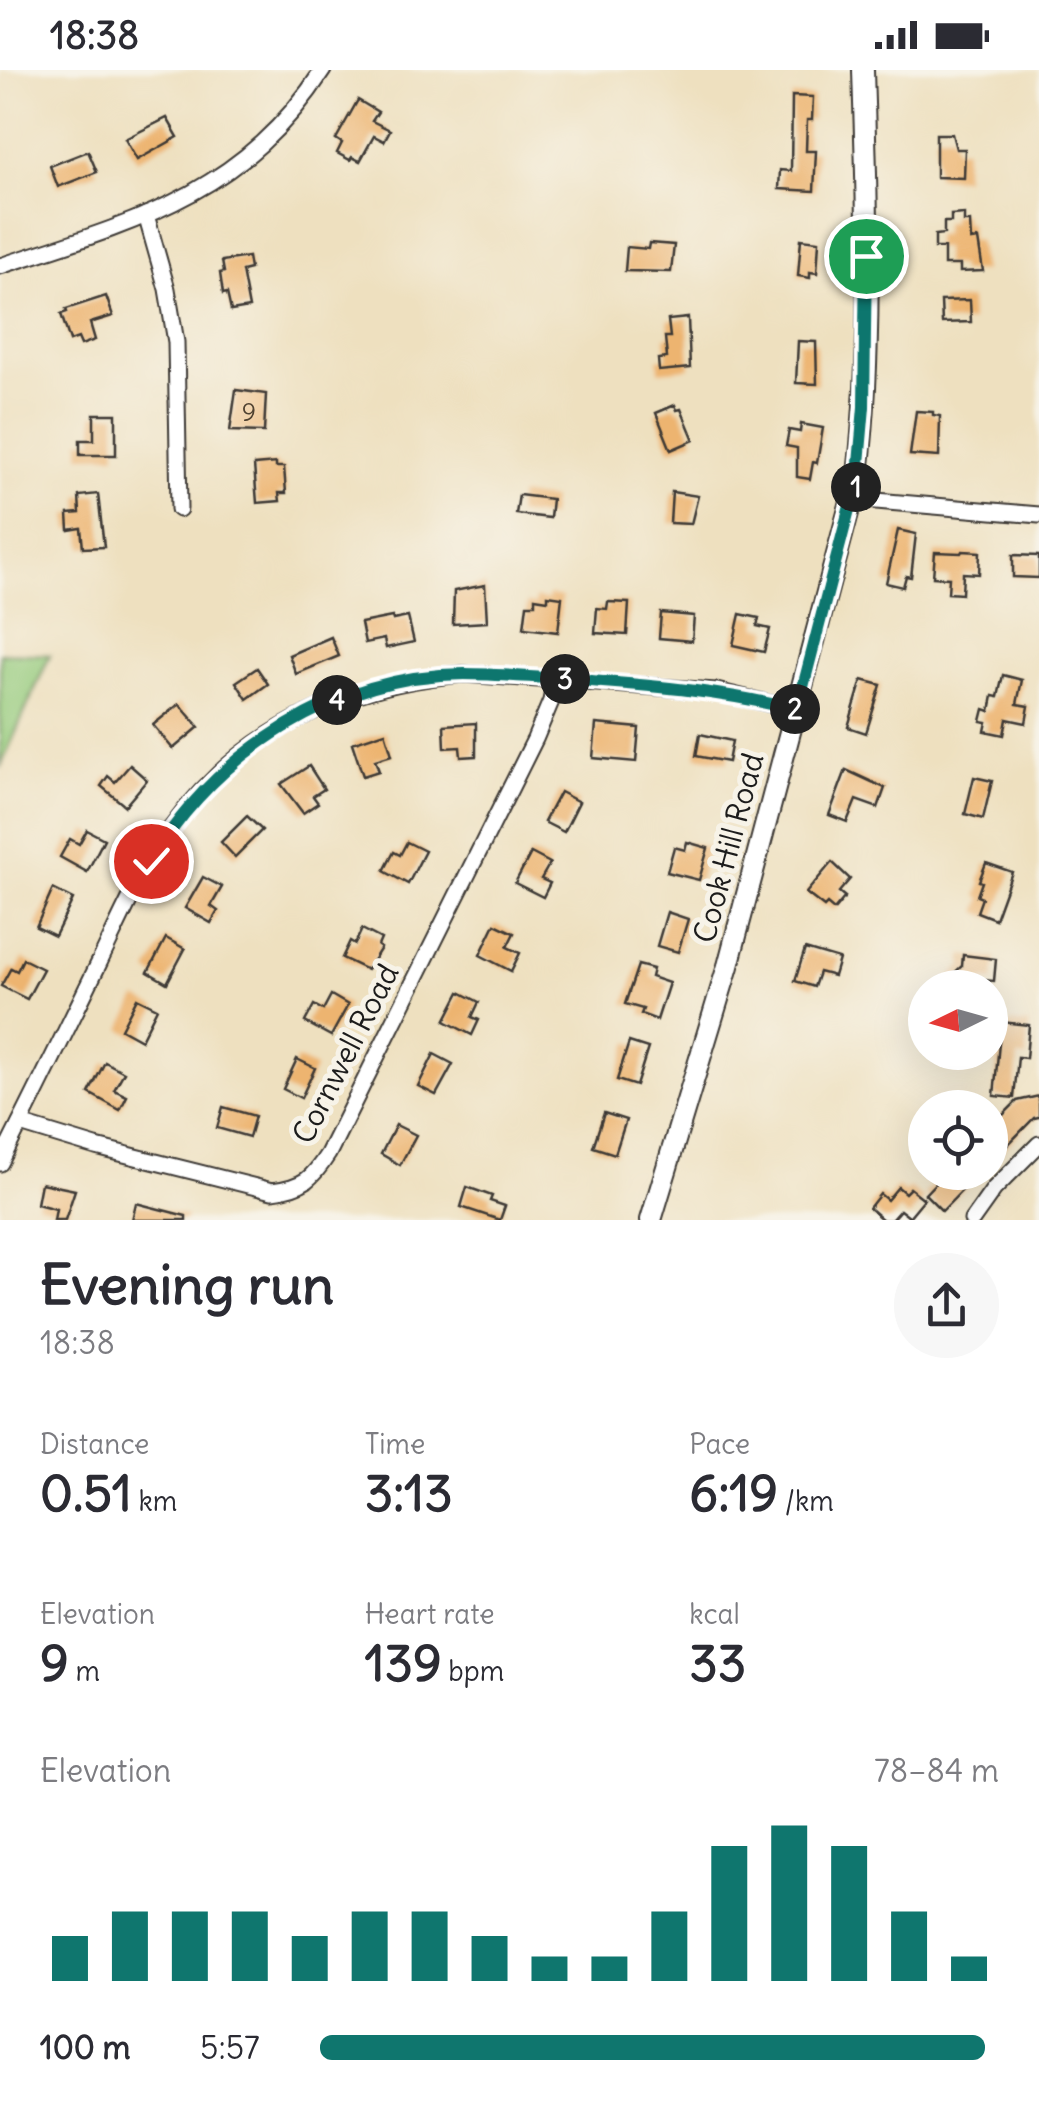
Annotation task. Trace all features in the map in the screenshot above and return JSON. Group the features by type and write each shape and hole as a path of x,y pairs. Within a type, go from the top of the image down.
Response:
{"street":[{"path":"0,266 194,194 229,172 271,136 323,70"},
{"name":"Cook Hill Road","path":"651,1220 728,966 853,499 864,407 863,70"},
{"path":"146,215 167,288 176,342 178,509"},
{"path":"853,499 1039,514"},
{"path":"0,1164 170,830 200,793 274,731 350,694 421,677 463,674 716,691 797,710"},
{"name":"Cornwell Road","path":"20,1124 96,1148 272,1191 292,1189 313,1177 535,739 551,701 554,679"},
{"path":"972,1220 994,1189 1039,1144"}],"green space":[{"path":"0,653 50,655 0,768"}],"building":[{"path":"792,96 813,97 806,151 816,151 814,191 779,189 780,170 791,171"},
{"path":"358,100 378,112 372,121 390,130 384,141 374,136 360,161 337,153 342,143 336,139"},
{"path":"167,118 178,137 137,160 125,139"},
{"path":"936,134 952,134 956,149 965,149 964,178 936,177"},
{"path":"88,151 97,172 58,187 50,166"},
{"path":"964,214 964,222 970,222 971,240 978,239 983,271 960,272 960,265 944,265 944,248 935,248 935,235 944,234 944,222 951,222 951,215"},
{"path":"801,239 819,241 817,273 810,272 810,278 798,276"},
{"path":"649,243 674,245 671,272 625,271 627,247 648,249"},
{"path":"248,257 250,269 242,271 249,308 231,311 227,293 223,294 222,261"},
{"path":"106,296 113,316 90,323 95,340 81,345 78,338 70,341 61,314"},
{"path":"970,300 971,322 942,323 941,301"},
{"path":"688,318 690,368 659,371 658,359 667,358 668,320"},
{"path":"798,341 816,342 817,384 796,383"},
{"path":"236,390 266,394 264,432 230,431"},
{"path":"675,405 677,410 681,409 694,440 671,450 656,413"},
{"path":"916,411 940,416 939,457 910,455"},
{"path":"94,414 116,414 116,455 80,455 80,440 94,440"},
{"path":"801,424 823,428 810,479 797,477 797,448 786,446 789,430 800,432"},
{"path":"276,463 276,467 284,467 286,493 279,493 280,501 257,503 254,465"},
{"path":"672,492 698,496 691,524 670,523"},
{"path":"98,494 104,547 83,548 81,528 69,530 68,514 80,513 79,496"},
{"path":"519,495 552,499 550,518 516,514"},
{"path":"898,530 916,534 911,577 906,576 903,587 886,583"},
{"path":"935,552 980,552 979,574 963,573 962,594 948,593 949,578 933,577"},
{"path":"1013,555 1039,556 1039,578 1013,577"},
{"path":"485,585 487,622 453,624 454,591"},
{"path":"548,595 562,597 558,632 524,628 527,604 535,604 535,598 548,600"},
{"path":"608,602 629,603 627,635 595,633 597,608 607,609"},
{"path":"661,613 694,616 692,641 659,638"},
{"path":"740,614 759,618 757,626 770,629 764,652 733,645"},
{"path":"408,617 414,642 386,648 384,639 365,643 361,623"},
{"path":"331,637 339,656 296,674 289,655"},
{"path":"257,668 268,684 247,699 236,682"},
{"path":"1003,675 1022,680 1017,704 1029,706 1026,723 1007,719 1004,735 985,731 987,722 981,721 984,709 990,711 993,696 998,697"},
{"path":"862,680 881,685 866,733 848,727"},
{"path":"179,704 199,727 173,749 153,725"},
{"path":"476,723 476,756 461,757 460,747 445,748 444,725"},
{"path":"596,724 639,728 636,762 593,758"},
{"path":"385,732 392,755 375,760 379,771 363,776 352,743"},
{"path":"700,734 732,741 728,762 696,756"},
{"path":"130,765 147,780 125,806 101,786 108,776 115,782"},
{"path":"309,766 324,789 313,796 318,803 303,813 281,784"},
{"path":"846,770 885,788 878,808 856,800 847,822 829,815"},
{"path":"974,777 992,781 983,819 965,814"},
{"path":"560,792 579,802 564,832 544,822"},
{"path":"247,816 262,830 235,857 221,842"},
{"path":"87,830 104,839 87,872 60,857 70,839 79,844"},
{"path":"407,842 425,851 408,884 384,871 394,852 400,855"},
{"path":"687,842 708,848 699,880 667,872 674,847 685,850"},
{"path":"531,853 550,863 541,879 550,883 543,897 515,883"},
{"path":"832,862 850,879 839,892 845,897 834,910 806,893"},
{"path":"986,863 1012,872 995,919 977,912 982,898 977,896 982,882 979,881"},
{"path":"203,877 222,887 211,906 218,911 211,923 185,908"},
{"path":"53,889 73,899 55,936 36,927"},
{"path":"667,912 688,919 678,952 657,946"},
{"path":"495,924 514,933 507,947 520,953 511,971 480,955"},
{"path":"362,929 381,939 381,948 367,970 342,958 350,941 355,944"},
{"path":"166,938 185,949 167,983 148,972"},
{"path":"805,949 839,959 834,976 819,972 814,987 795,981"},
{"path":"963,955 996,959 995,970 958,970"},
{"path":"23,959 43,969 27,999 1,986 11,968 17,971"},
{"path":"638,965 653,969 651,977 669,983 657,1020 641,1014 643,1009 625,1004"},
{"path":"460,992 479,1002 472,1017 479,1020 472,1035 445,1021"},
{"path":"331,995 348,1005 331,1036 305,1022 314,1005 323,1010"},
{"path":"137,998 157,1008 141,1040 121,1029"},
{"path":"1008,1023 1029,1025 1026,1058 1018,1057 1014,1098 1008,1097 1008,1090 995,1090 996,1070 1008,1070"},
{"path":"629,1042 648,1048 636,1086 617,1080"},
{"path":"434,1054 453,1064 436,1095 418,1086"},
{"path":"297,1059 315,1068 301,1098 283,1089"},
{"path":"105,1062 124,1072 114,1090 127,1096 120,1110 89,1093"},
{"path":"1039,1096 1039,1117 1008,1145 1008,1110 1017,1101"},
{"path":"223,1107 255,1116 249,1137 217,1128"},
{"path":"604,1113 626,1120 615,1154 593,1147"},
{"path":"396,1125 416,1135 400,1165 381,1154"},
{"path":"41,1183 75,1190 65,1220 54,1220 56,1209 37,1204"},
{"path":"467,1187 492,1196 490,1201 505,1206 500,1220 461,1207"},
{"path":"898,1187 905,1193 913,1190 924,1199 909,1217 900,1210 891,1220 883,1220 869,1208 880,1194 887,1200"},
{"path":"929,1190 962,1190 942,1211 925,1194"},
{"path":"136,1203 186,1216 186,1220 132,1220"}],"route":[{"path":"151,861 200,793 274,731 350,694 387,684 463,674 554,679 716,691 797,710 858,475 864,407 866,256"}]}
